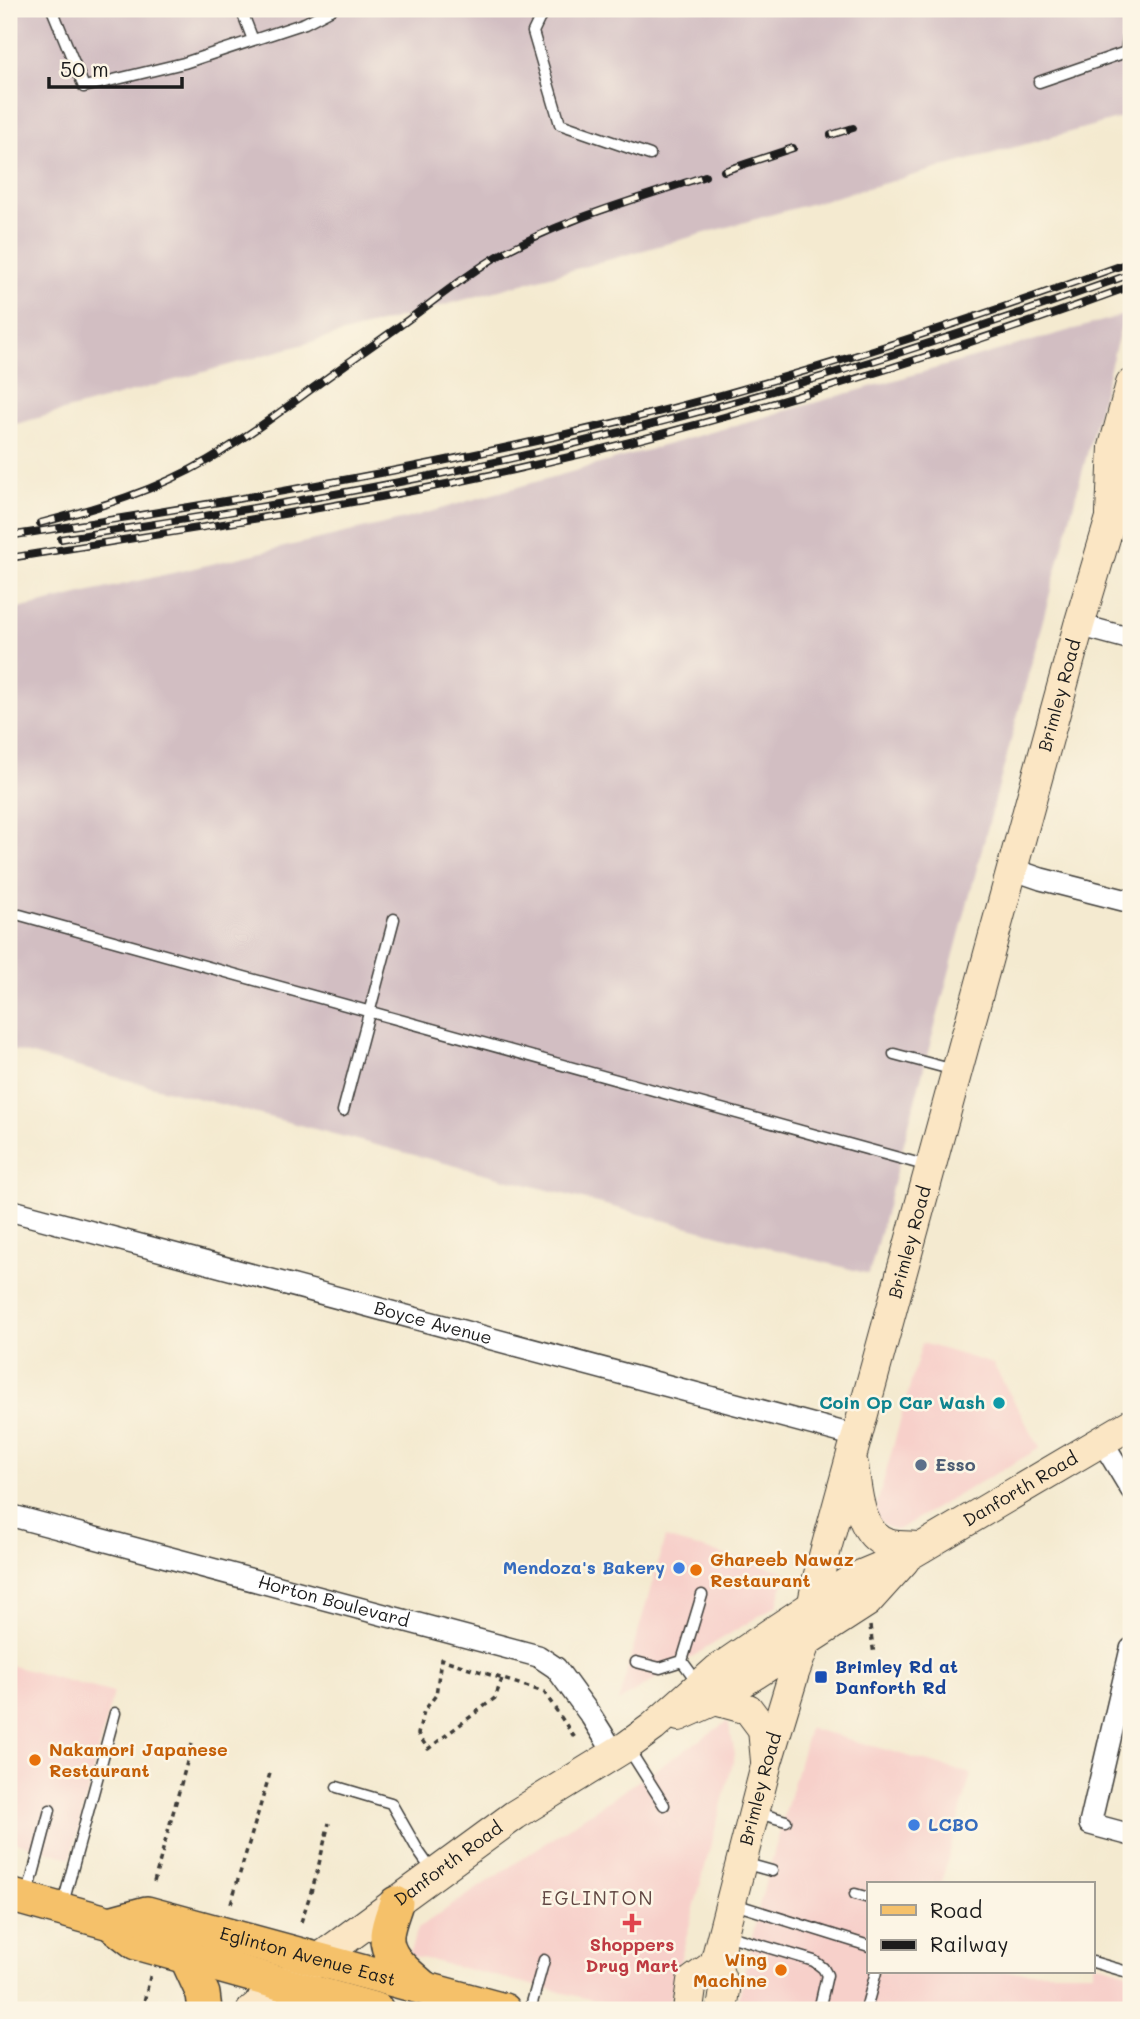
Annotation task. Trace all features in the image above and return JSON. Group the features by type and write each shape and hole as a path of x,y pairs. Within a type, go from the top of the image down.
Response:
{"main road":[{"name":"Brimley Road","path":"1115,520 1114,447 1131,384"},
{"name":"Brimley Road","path":"722,2010 725,1990 715,1964 767,1762 805,1643 854,1446 1079,625 1115,520 1131,483"},
{"name":"Danforth Road","path":"708,1693 717,1670 855,1578 915,1551 1131,1423"},
{"path":"854,1446 863,1518 872,1535 887,1544 915,1551"},
{"name":"Danforth Road","path":"252,2010 515,1815 708,1693 805,1643 867,1602 915,1551"},
{"path":"708,1693 748,1709 763,1728 767,1762"},
{"name":"Eglinton Avenue East","path":"18,1897 110,1923 136,1943 377,2010"},
{"path":"396,1903 387,1935 389,1951 425,1989"},
{"name":"Eglinton Avenue East","path":"110,1923 147,1913 503,2010"},
{"path":"186,1958 203,1994 205,2010"},
{"path":"688,2010 692,1981 715,1964"}],"street":[{"path":"1079,625 1131,639"},
{"path":"1012,869 1131,902"},
{"name":"Boyce Avenue","path":"9,1210 854,1446"},
{"path":"1102,1441 1131,1489"},
{"name":"Horton Boulevard","path":"9,1515 538,1656 556,1668 591,1716 621,1750"},
{"path":"1131,1649 1090,1824 1131,1835"}],"lane":[{"path":"52,9 84,87 184,63 305,23 332,9"},
{"path":"241,9 253,40"},
{"path":"544,9 533,32 560,124 650,155"},
{"path":"1039,82 1126,52 1131,15"},
{"path":"20,915 930,1167"},
{"path":"343,1111 394,919"},
{"path":"894,1054 957,1070"},
{"path":"682,1661 702,1595"},
{"path":"636,1662 660,1668 682,1661"},
{"path":"682,1661 708,1693"},
{"path":"62,1910 115,1713"},
{"path":"621,1750 664,1805"},
{"path":"337,1787 391,1803 435,1874"},
{"path":"18,1897 50,1810"},
{"path":"754,1812 786,1821"},
{"path":"741,1862 772,1871"},
{"path":"855,1894 867,1897"},
{"path":"730,1903 867,1945"},
{"path":"722,1935 814,1961 827,1975 820,2010"},
{"path":"530,2010 544,1960"},
{"path":"1094,1962 1131,1973"},
{"path":"866,2009 875,1974"}],"path":[{"path":"502,1679 495,1698 428,1749 418,1734 424,1711 436,1695 441,1659 544,1692 577,1741"},
{"path":"154,1882 192,1744"},
{"path":"231,1903 271,1770"},
{"path":"301,1922 329,1823"},
{"path":"142,2010 151,1973"}],"shaded area":[{"path":"9,9 1131,9 1131,115 9,426"},
{"path":"1124,315 869,1274 9,1049 9,611 405,519"},
{"path":"922,1343 993,1364 1040,1448 897,1530 887,1527 875,1516"},
{"path":"665,1538 786,1572 777,1605 618,1702"},
{"path":"9,1665 113,1693 71,1858 9,1840"},
{"path":"728,1721 735,1754 667,2010 634,2010 409,1955 418,1928"},
{"path":"809,1728 971,1774 942,1882 867,1882 867,1974 1094,1974 1094,1962 1131,1973 1131,2010 736,2010 760,1902"}],"railway":[{"path":"831,135 853,128"},
{"path":"724,171 793,148"},
{"path":"40,523 127,497 189,471 208,460 275,416 477,269 522,243 599,211 705,176"},
{"path":"9,536 364,476 505,448 646,415 856,356 1131,262"},
{"path":"61,539 401,482 622,432 879,359 1131,274"},
{"path":"9,558 387,496 592,452 825,388 979,339 1131,286"}],"place":[{"name":"Coin Op Car Wash","path":"999,1403"},
{"name":"Esso","path":"921,1465"},
{"name":"Mendoza's Bakery","path":"679,1568"},
{"name":"Ghareeb Nawaz Restaurant","path":"696,1570"},
{"name":"Brimley Rd at Danforth Rd","path":"821,1677"},
{"name":"Nakamori Japanese Restaurant","path":"35,1760"},
{"name":"LCBO","path":"914,1825"},
{"name":"Shoppers Drug Mart","path":"632,1923"},
{"name":"Wing Machine","path":"781,1970"}],"district":[{"name":"EGLINTON","path":"598,1898"}]}
